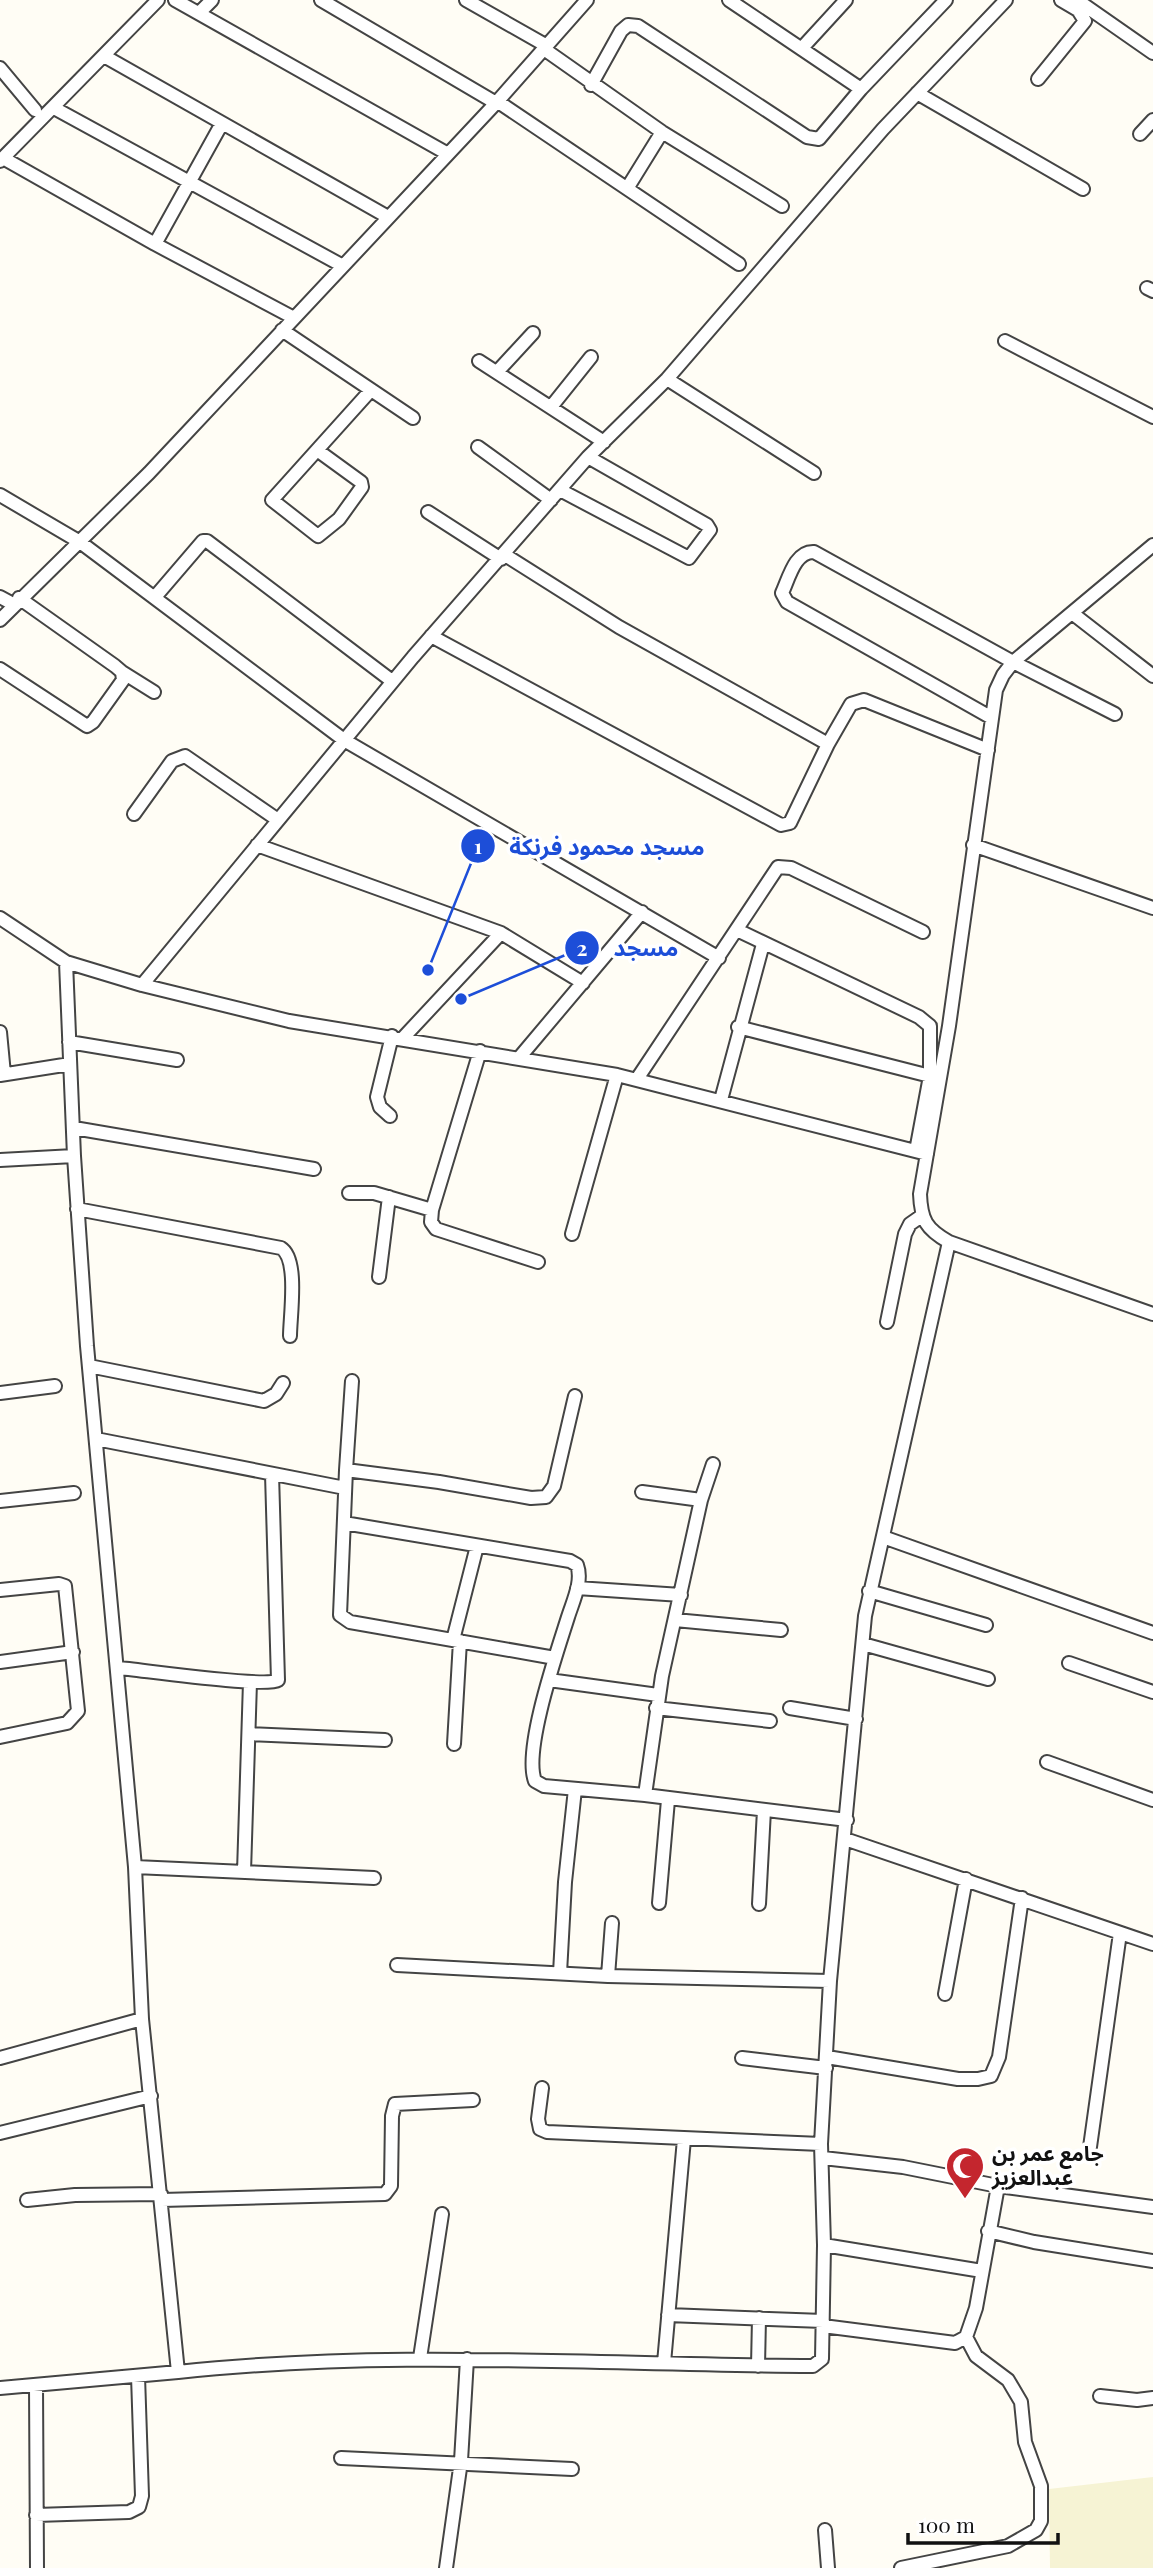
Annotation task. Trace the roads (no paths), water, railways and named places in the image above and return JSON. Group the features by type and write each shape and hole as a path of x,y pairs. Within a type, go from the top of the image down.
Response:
{"street":[{"path":"158,0 2,159 294,317"},
{"path":"175,0 448,154"},
{"path":"199,13 212,0"},
{"path":"321,0 497,102 628,187 739,264"},
{"path":"466,0 545,48 591,85 662,132 782,206"},
{"path":"0,620 16,601 80,542 282,330 497,102 587,0"},
{"path":"802,48 846,0"},
{"path":"591,85 628,25 638,26 815,139 819,139 861,89 946,0"},
{"path":"142,985 392,681 588,457 667,379 846,171 1006,0"},
{"path":"1038,79 1085,21 1078,10 1062,0"},
{"path":"1077,0 1153,53"},
{"path":"735,1 861,89"},
{"path":"104,56 221,125 388,217"},
{"path":"0,68 35,110"},
{"path":"917,93 1083,189"},
{"path":"54,108 188,184 342,266"},
{"path":"1140,134 1153,120"},
{"path":"155,244 221,125"},
{"path":"628,187 662,132"},
{"path":"282,330 413,418"},
{"path":"497,372 533,333"},
{"path":"1005,341 1153,417"},
{"path":"551,407 591,357"},
{"path":"479,361 604,442"},
{"path":"667,379 814,472"},
{"path":"317,450 361,482 362,487 339,519 318,536 272,500 317,450 371,390"},
{"path":"478,447 555,495 689,558 710,530 707,525 588,457"},
{"path":"0,495 80,542 344,740 719,958"},
{"path":"428,512 619,627 828,744"},
{"path":"155,597 203,541 207,541 392,681"},
{"path":"922,1152 949,1026 996,690 1013,662 1153,545"},
{"path":"992,718 786,602 782,593 799,557 807,551 814,552 1013,662 1115,714"},
{"path":"0,597 16,601 154,692"},
{"path":"1072,613 1153,676"},
{"path":"431,636 781,825 790,823 850,704 864,700 988,750"},
{"path":"0,669 87,726 93,722 123,680 122,672"},
{"path":"134,814 172,761 185,756 278,820"},
{"path":"257,845 500,933 583,984"},
{"path":"973,845 1153,908"},
{"path":"637,1080 775,869 782,866 923,932"},
{"path":"519,1058 642,912"},
{"path":"0,918 66,962 142,985 289,1021 617,1075 922,1152"},
{"path":"737,930 919,1017 930,1026 930,1076 920,1194 920,1217 929,1231 949,1241 1153,1314"},
{"path":"390,1115 380,1107 377,1097 397,1037 500,933"},
{"path":"721,1100 738,1027 764,944"},
{"path":"66,962 74,1156 89,1366 135,1867 142,2019 178,2372"},
{"path":"738,1027 930,1076"},
{"path":"0,1032 2,1074 70,1064"},
{"path":"69,1042 177,1060"},
{"path":"480,1051 432,1210 431,1222 436,1228 538,1262"},
{"path":"572,1234 617,1075"},
{"path":"74,1129 314,1169"},
{"path":"0,1160 74,1156"},
{"path":"349,1194 374,1193 432,1210"},
{"path":"380,1277 389,1197"},
{"path":"78,1209 286,1251 292,1265 289,1336"},
{"path":"887,1322 905,1234 910,1224 920,1217"},
{"path":"0,2388 257,2362 421,2358 758,2366 813,2366 819,2363 824,2354 821,2144 830,1981 869,1591 949,1241"},
{"path":"89,1366 264,1401 276,1394 283,1382"},
{"path":"352,1381 340,1615 351,1622 555,1658"},
{"path":"0,1393 55,1386"},
{"path":"346,1470 531,1498 546,1497 554,1486 575,1396"},
{"path":"96,1439 345,1489"},
{"path":"645,1795 657,1702 701,1500 713,1464"},
{"path":"118,1668 273,1683 279,1672 272,1474"},
{"path":"642,1492 701,1500"},
{"path":"0,1501 74,1493"},
{"path":"344,1523 569,1560 577,1564 577,1588 549,1680 531,1762 535,1781 544,1786 645,1795 668,1800 846,1820"},
{"path":"883,1537 1153,1633"},
{"path":"454,1744 457,1641 477,1546"},
{"path":"0,1590 59,1584 65,1587 78,1710 75,1717 66,1723 0,1737"},
{"path":"577,1588 681,1595"},
{"path":"869,1591 986,1625"},
{"path":"676,1620 781,1630"},
{"path":"863,1644 988,1679"},
{"path":"0,1662 73,1651"},
{"path":"1069,1663 1153,1692"},
{"path":"549,1680 770,1721"},
{"path":"244,1872 251,1734 250,1682"},
{"path":"790,1708 856,1719"},
{"path":"251,1734 385,1740"},
{"path":"1046,1762 1153,1800"},
{"path":"560,1973 565,1882 575,1789"},
{"path":"659,1903 668,1800"},
{"path":"759,1904 764,1810"},
{"path":"845,1839 1153,1944"},
{"path":"135,1867 374,1878"},
{"path":"945,1994 966,1879"},
{"path":"742,2058 827,2062 958,2079 978,2080 991,2076 999,2057 1022,1898"},
{"path":"608,1976 612,1923"},
{"path":"1090,2147 1119,1933"},
{"path":"397,1965 608,1976 830,1981"},
{"path":"0,2057 142,2019"},
{"path":"542,2088 538,2119 540,2129 547,2132 765,2139 821,2144"},
{"path":"0,2133 151,2096"},
{"path":"27,2200 75,2195 161,2197 385,2194 391,2186 392,2116 395,2104 473,2099"},
{"path":"664,2363 684,2138"},
{"path":"823,2158 903,2167 998,2186 1153,2207"},
{"path":"668,2315 823,2323 956,2343 966,2337 976,2308 998,2186"},
{"path":"421,2358 442,2214"},
{"path":"988,2231 1034,2242 1153,2261"},
{"path":"824,2245 982,2271"},
{"path":"758,2366 759,2318"},
{"path":"901,2568 1008,2546 1036,2530 1041,2521 1041,2486 1025,2442 1021,2402 1008,2380 976,2356 966,2337"},
{"path":"446,2568 461,2461 467,2359"},
{"path":"36,2515 129,2512 139,2507 138,2376"},
{"path":"36,2385 37,2568"},
{"path":"1100,2396 1137,2400 1153,2398"},
{"path":"341,2458 461,2461 572,2469"},
{"path":"825,2530 828,2568"}],"place":[{"name":"مسجد محمود فرنكة","path":"428,970"},
{"name":"مسجد","path":"461,999"},
{"name":"جامع عمر بن عبدالعزيز","path":"965,2200"}]}
